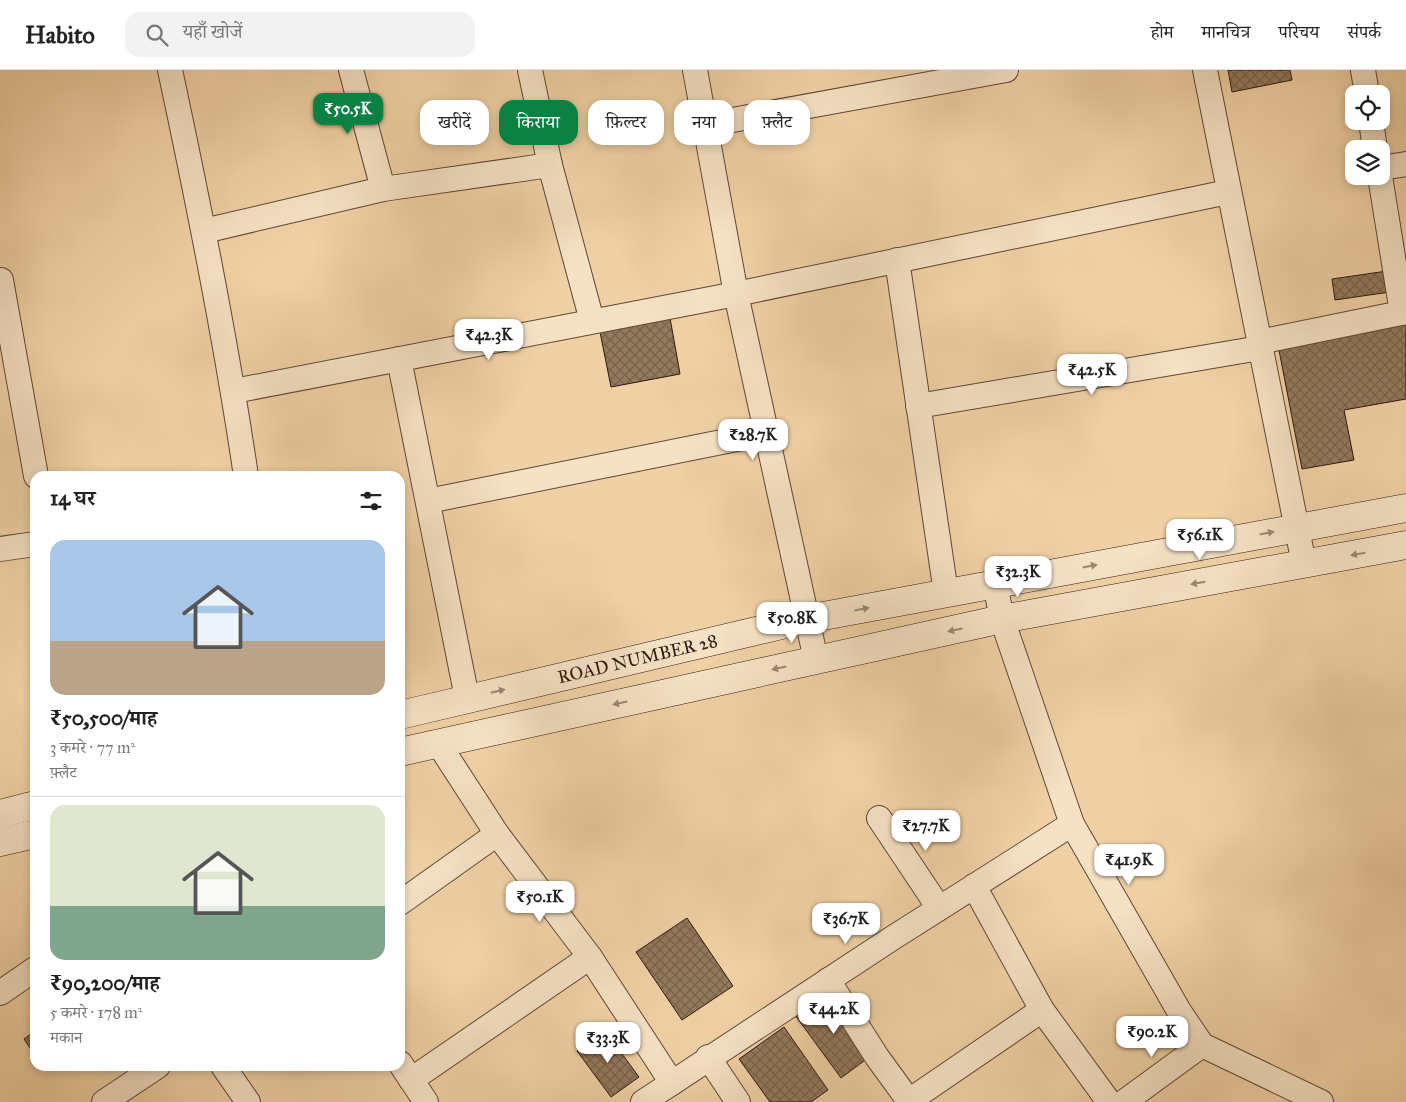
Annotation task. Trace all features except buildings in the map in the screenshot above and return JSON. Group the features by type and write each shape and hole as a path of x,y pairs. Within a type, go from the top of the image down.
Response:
{"street":[{"path":"170,70 204,231 234,391 245,471"},
{"path":"351,70 383,189"},
{"path":"530,70 550,165 592,321"},
{"path":"695,70 700,100"},
{"path":"734,120 1006,70"},
{"path":"1205,70 1304,564"},
{"path":"1363,70 1366,85"},
{"path":"709,145 736,294 816,660"},
{"path":"1390,167 1406,164"},
{"path":"204,231 383,189 550,165"},
{"path":"918,406 1259,345 1404,312 1382,185"},
{"path":"234,391 736,294 1228,192"},
{"path":"897,260 946,592"},
{"path":"0,280 8,362 35,471"},
{"path":"399,359 468,698"},
{"path":"428,501 767,433"},
{"name":"ROAD NUMBER 28","path":"405,714 807,619 1406,508"},
{"path":"0,549 30,545"},
{"path":"405,751 1002,619 1406,545"},
{"path":"995,584 1002,619 1072,824 1178,1011 1202,1045 1321,1102"},
{"path":"438,743 498,834 590,957 672,1083"},
{"path":"0,814 30,806"},
{"path":"879,818 939,908"},
{"path":"644,1102 708,1057 1072,824"},
{"path":"405,899 498,834"},
{"path":"0,842 30,835"},
{"path":"974,886 1042,1010 1109,1102"},
{"path":"426,1102 405,1072 590,957"},
{"path":"0,993 30,972"},
{"path":"828,980 877,1057 909,1101 1042,1010"},
{"path":"1124,1102 1202,1045"},
{"path":"708,1057 738,1102"},
{"path":"226,1071 248,1102"},
{"path":"104,1102 129,1074"}]}
